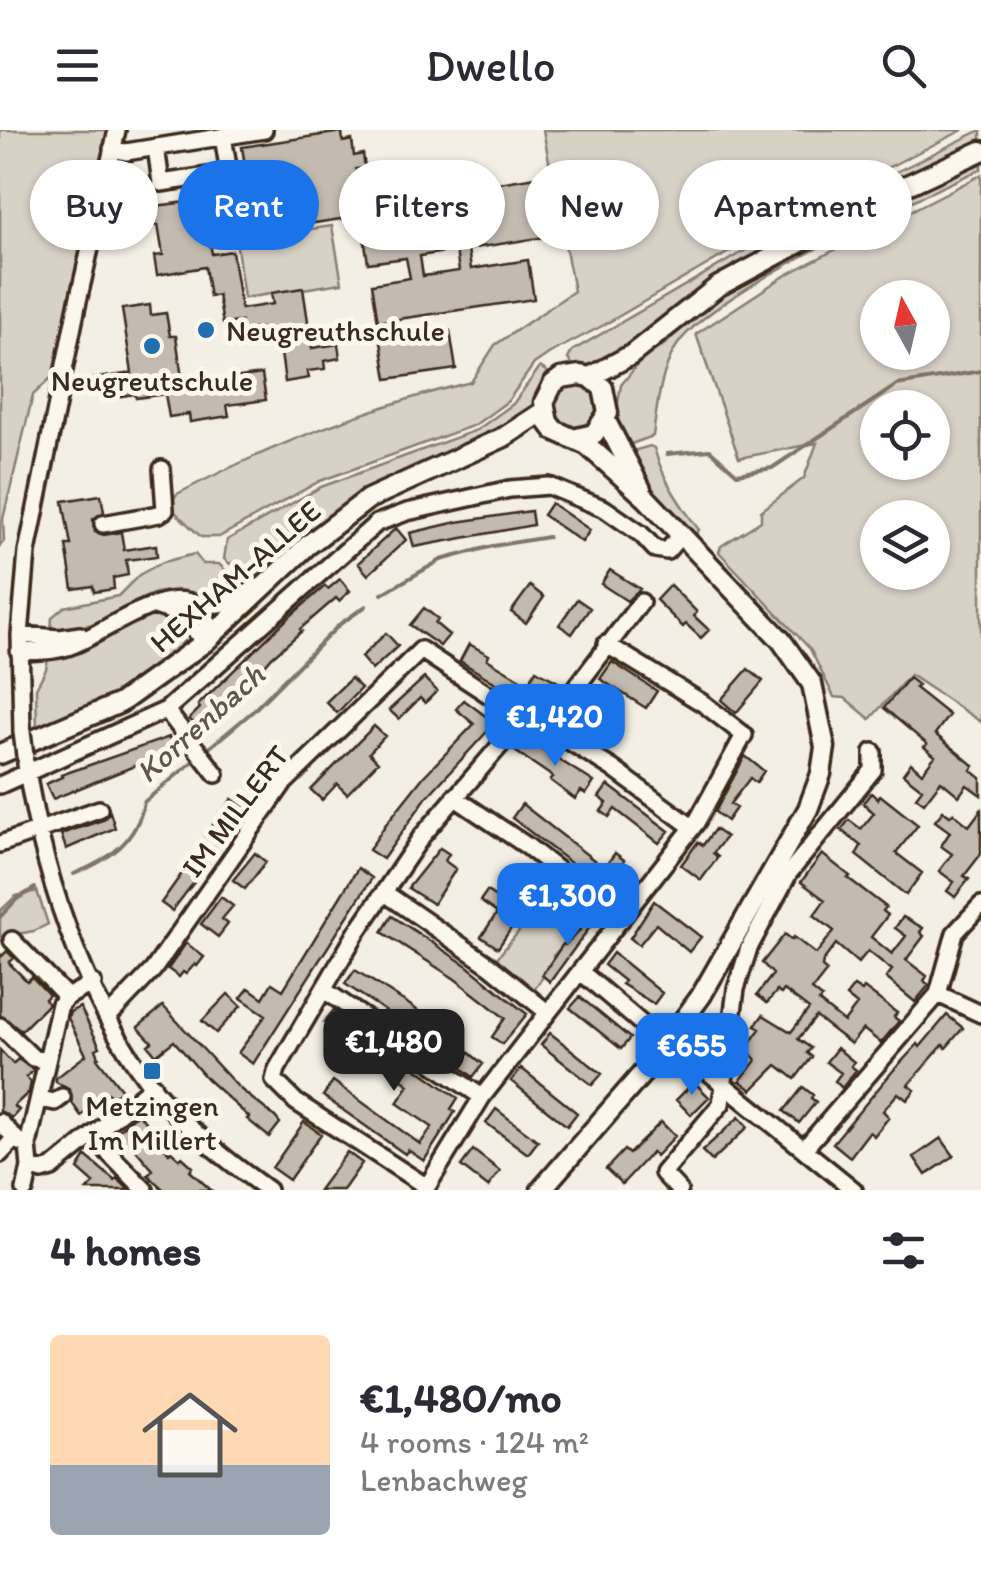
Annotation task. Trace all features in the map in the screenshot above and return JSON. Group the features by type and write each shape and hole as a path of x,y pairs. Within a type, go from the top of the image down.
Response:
{"main road":[{"path":"540,1190 670,1041 701,996 808,809 821,774 824,747 812,684 782,640 646,498 587,445 568,438 548,422 544,411 547,392 570,375 590,377 631,355 717,287 902,188 981,151"},
{"path":"568,438 594,434 606,421 607,395 631,355"},
{"path":"590,377 607,395"},
{"name":"HEXHAM-ALLEE","path":"0,754 120,703 208,640 263,586 368,498 504,437 544,411"},
{"path":"606,421 646,498"},
{"name":"HEXHAM-ALLEE","path":"504,437 547,433 568,438"}],"street":[{"path":"117,130 49,481 28,552 13,678 39,831 66,925 108,1016 174,1121 266,1189"},
{"path":"112,149 126,152 264,130"},
{"path":"156,147 161,183 229,173 224,136"},
{"path":"102,524 166,510 162,470"},
{"path":"0,785 166,710 377,522 510,489 550,486 605,508 641,534 654,549 667,551 680,536"},
{"path":"19,652 73,646 151,606 178,600 196,606 228,603 263,586"},
{"path":"546,727 640,602"},
{"path":"151,606 180,614 208,640"},
{"path":"196,606 206,616 208,640"},
{"path":"20,634 60,638 94,634"},
{"path":"606,644 704,704 744,735 692,827 482,1096 426,1188 296,1102 274,1080 276,1070 324,990 422,836 524,718 546,727 612,768 692,827"},
{"name":"IM MILLERT","path":"108,1016 153,970 283,784 420,650 524,718"},
{"path":"166,710 211,768"},
{"path":"679,1190 664,1173 721,1104 736,990 749,948 789,872 873,770 873,752"},
{"path":"454,797 527,846 621,920"},
{"path":"0,844 99,810"},
{"path":"385,893 489,965 547,1012"},
{"path":"804,1149 938,994 955,933 981,905"},
{"path":"12,940 67,996"},
{"path":"581,972 648,1030"},
{"path":"0,1154 22,1141 40,1099 60,1004 93,983"},
{"path":"324,990 482,1096"},
{"path":"938,994 981,1014"},
{"path":"0,1026 34,1058 47,1062"},
{"path":"670,1041 854,1190"},
{"path":"30,1167 42,1171 52,1168 153,1086"},
{"path":"40,1099 55,1102 62,1097"},
{"path":"0,1122 22,1141 30,1167 25,1190"},
{"path":"92,1136 145,1190"}],"shaded area":[{"path":"0,130 107,130 100,160 30,160 30,250 80,250 52,377 33,395 0,546"},
{"path":"543,130 963,130 903,160 679,160 679,250 732,250 550,353 534,364 508,401 475,425 320,481 219,537 201,537 174,511 171,502 177,494 248,459 395,403 471,382 495,345 574,291 566,250 659,250 659,160 549,160"},
{"path":"981,130 981,142 912,174 912,164"},
{"path":"981,157 981,169 912,202 912,191"},
{"path":"981,175 981,722 910,675 870,719 845,698 834,697 810,649 719,552 721,546 761,521 761,511 804,478 817,443 739,458 696,334 786,275 835,250 912,250 912,210"},
{"path":"332,226 342,283 244,298 237,250 319,250 319,228"},
{"path":"746,250 771,250 712,282 602,365 573,365 568,359 572,351"},
{"path":"801,250 814,250 728,300 696,325 676,347 666,367 653,436 623,447 615,420 621,385 642,359 668,342 686,320 727,290"},
{"path":"540,367 550,377 532,410 482,440 363,493 249,582 234,562 230,564 224,559 227,540 321,487 477,430 513,404"},
{"path":"576,382 593,390 601,407 593,424 576,432 559,424 551,407 559,390"},
{"path":"650,446 699,530 695,536 653,493 626,453"},
{"path":"195,554 203,564 219,564 243,587 220,598 173,591 157,593 93,624 51,631 52,617 64,607 118,596 139,575 163,562"},
{"path":"169,613 185,627 185,633 181,646 167,660 113,695 37,732 36,688 48,658 136,619"},
{"path":"561,880 594,911 590,916 586,914 553,956 555,959 534,990 497,962 497,958"},
{"path":"37,891 48,924 34,931 0,937 0,911 16,896"}],"building":[{"path":"342,132 343,142 352,140 354,156 363,154 364,160 339,160 339,219 319,222 319,160 244,160 242,147"},
{"path":"525,179 525,240 505,243 505,182"},
{"path":"178,203 178,250 211,250 212,254 232,251 241,309 273,304 271,293 303,288 312,348 338,344 340,358 324,361 325,369 307,371 309,378 285,382 281,353 288,352 285,329 260,333 260,328 242,330 241,322 223,324 218,295 210,297 205,267 157,275 154,256 163,255 158,206"},
{"path":"366,250 456,250 468,250 471,269 528,260 534,299 378,322 372,284 410,278 406,258 368,263","holes":["456,250 459,271 423,276 420,256"]},
{"path":"150,305 151,315 166,313 170,336 176,336 183,385 262,374 266,400 227,405 229,416 190,422 189,414 169,417 165,394 136,398 135,394 115,397 114,391 95,394 92,379 132,373 122,309"},
{"path":"450,331 456,369 387,379 381,342"},
{"path":"101,495 104,512 93,519 95,532 121,532 124,550 156,545 157,556 126,560 128,575 113,578 114,589 73,589 63,501"},
{"path":"551,503 590,530 582,542 543,515"},
{"path":"531,511 533,525 414,547 410,533 457,522"},
{"path":"396,528 406,540 368,575 358,563"},
{"path":"610,570 640,589 627,601 601,584"},
{"path":"340,579 350,591 300,629 201,730 189,719 200,708 198,705 286,620 325,586 328,589"},
{"path":"670,585 709,630 701,638 686,624 683,627 656,600"},
{"path":"530,586 544,597 526,623 511,612"},
{"path":"577,599 590,608 572,634 559,625"},
{"path":"424,608 449,635 440,646 410,625"},
{"path":"386,633 398,646 372,670 361,657"},
{"path":"469,644 520,679 512,693 460,661"},
{"path":"612,662 657,691 646,708 600,679"},
{"path":"748,669 763,681 736,713 721,700"},
{"path":"536,670 558,682 546,703 524,691"},
{"path":"351,678 361,688 337,713 326,702"},
{"path":"424,678 437,691 425,703 420,698 399,719 389,710"},
{"path":"909,678 918,685 915,688 949,715 935,734 974,766 971,770 981,778 981,795 967,785 959,796 941,781 924,803 916,797 922,789 903,774 911,763 922,773 935,756 924,747 927,744 884,708"},
{"path":"464,700 495,723 426,798 383,859 369,850 386,824 424,776 474,724 456,709"},
{"path":"374,726 385,736 369,753 378,762 347,794 337,784 322,800 311,790"},
{"path":"169,737 175,753 160,759 159,756 53,799 46,784 61,775"},
{"path":"524,737 594,782 586,794 581,791 575,799 550,780 553,777 512,749"},
{"path":"745,756 764,771 756,783 750,778 730,804 736,808 727,821 715,812"},
{"path":"608,785 669,831 659,843 615,809 609,817 601,811 607,803 599,797"},
{"path":"871,793 878,799 880,795 918,825 896,853 922,873 906,895 856,855 861,846 841,830 849,820 861,829 874,813 863,803"},
{"path":"232,799 244,808 218,845 205,836"},
{"path":"522,804 604,868 615,853 624,860 613,874 626,884 616,898 512,818"},
{"path":"981,810 981,854 964,876 969,879 955,897 947,891 954,882 939,871 952,854 941,846 950,832 935,821 943,811 950,816 953,813 969,826"},
{"path":"110,812 115,828 66,849 61,834 103,820"},
{"path":"715,829 726,837 713,853 718,857 701,880 681,865 698,842 703,845"},
{"path":"440,848 449,854 445,861 456,869 433,904 408,888"},
{"path":"255,853 266,862 245,889 233,880"},
{"path":"822,854 886,907 883,911 888,915 871,937 892,954 906,936 895,928 903,917 923,928 920,932 924,936 906,960 927,976 924,981 929,985 915,1002 886,978 892,970 868,951 858,963 836,944 823,961 822,967 827,971 812,990 822,998 819,1002 844,1022 857,1005 846,996 854,986 862,991 864,988 897,1013 894,1017 899,1021 881,1043 863,1029 851,1044 816,1017 798,1039 811,1048 807,1053 812,1057 795,1079 777,1065 752,1090 740,1081 756,1060 746,1048 760,1029 755,1026 763,1015 791,1032 809,1009 784,990 781,994 777,991 767,1003 757,995 773,974 762,963 785,934 816,954 834,931 814,915 825,900 801,882"},
{"path":"195,855 208,864 172,911 161,903"},
{"path":"358,868 372,878 253,1064 238,1053 266,1015 241,998 249,988 263,998 272,983 283,990"},
{"path":"487,891 509,906 513,900 531,914 520,928 514,924 498,948 481,937 497,913 480,901"},
{"path":"221,897 233,906 222,919 228,924 218,937 201,924"},
{"path":"654,901 701,937 689,952 656,924 639,945 630,938"},
{"path":"586,913 595,920 550,982 542,975 563,944 580,930 576,927"},
{"path":"392,916 466,965 527,1014 502,1044 492,1037 505,1018 455,979 382,932"},
{"path":"186,943 204,957 179,977 168,969"},
{"path":"7,951 14,958 9,963 27,981 32,977 49,995 45,999 48,1004 21,1031 0,1015 0,954"},
{"path":"613,953 662,993 654,1004 622,984 624,981 604,965"},
{"path":"355,970 413,1007 483,1064 473,1077 392,1013 345,984"},
{"path":"228,994 241,1006 216,1033 202,1021"},
{"path":"580,997 630,1038 621,1049 570,1008"},
{"path":"163,1006 239,1088 280,1123 269,1137 207,1079 174,1041 156,1055 148,1045 152,1042 138,1027"},
{"path":"80,1007 100,1047 96,1049 97,1058 122,1090 112,1098 108,1093 81,1116 72,1103 70,1090 56,1082 86,1055 68,1018 70,1012"},
{"path":"334,1010 458,1098 451,1109 455,1112 424,1161 408,1150 405,1154 323,1096 333,1081 420,1144 432,1127 397,1103 409,1085 324,1022"},
{"path":"947,1015 963,1028 908,1085 915,1090 907,1100 898,1093 883,1111 889,1117 874,1136 869,1132 850,1157 833,1143 892,1072"},
{"path":"550,1033 602,1074 592,1085 541,1045"},
{"path":"837,1048 854,1062 851,1066 856,1070 842,1088 835,1081 841,1073 826,1062"},
{"path":"0,1050 13,1064 18,1059 34,1070 26,1077 31,1082 29,1092 14,1106 19,1110 12,1118 0,1111"},
{"path":"521,1068 577,1113 567,1126 511,1081"},
{"path":"694,1082 709,1097 691,1115 676,1100"},
{"path":"803,1087 816,1102 799,1123 784,1111"},
{"path":"496,1109 538,1141 528,1154 486,1123"},
{"path":"138,1113 169,1153 182,1157 193,1167 190,1171 211,1190 164,1190 148,1175 153,1170 129,1142 122,1147 112,1136"},
{"path":"739,1117 748,1127 712,1161 702,1151"},
{"path":"304,1122 321,1134 289,1180 272,1168"},
{"path":"661,1122 675,1136 656,1156 652,1152 622,1184 606,1169 624,1150 629,1154"},
{"path":"941,1138 954,1156 926,1175 914,1157"},
{"path":"473,1150 500,1171 488,1187 461,1166"},
{"path":"347,1152 362,1163 346,1186 343,1190 319,1190"},
{"path":"86,1156 129,1190 87,1190 94,1183 78,1169"}],"waterway":[{"name":"Korrenbach","path":"667,454 710,450 737,474 772,468 897,385 981,371"},
{"name":"Korrenbach","path":"382,594 441,560 548,537"},
{"name":"Korrenbach","path":"203,753 252,712 340,624 366,606"},
{"name":"Korrenbach","path":"74,874 120,847 135,828 144,802 196,759"},
{"name":"Korrenbach","path":"0,917 17,899 35,888"}],"place":[{"name":"Neugreuthschule","path":"206,330"},
{"name":"Neugreutschule","path":"152,346"},
{"name":"Metzingen Im Millert","path":"152,1071"}]}
